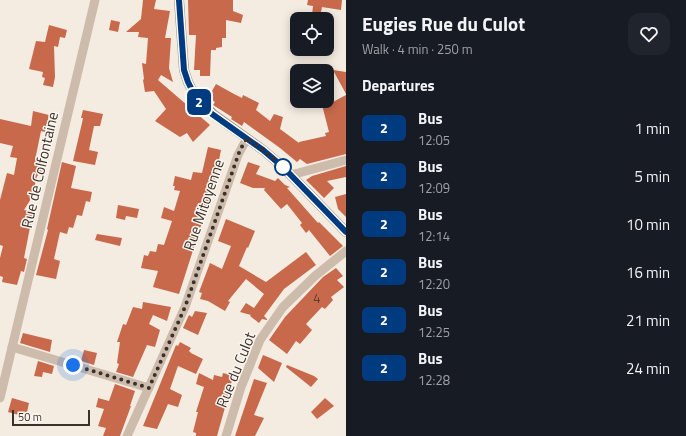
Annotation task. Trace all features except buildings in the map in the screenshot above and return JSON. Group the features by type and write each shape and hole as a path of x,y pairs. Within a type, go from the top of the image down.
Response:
{"street":[{"name":"Rue de Colfontaine","path":"0,398 95,0"},
{"path":"179,0 183,63 186,77 196,98 206,109 263,150 291,175 325,212 346,232"},
{"name":"Rue Mitoyenne","path":"127,436 185,307 238,155 247,138"},
{"path":"291,175 346,160"},
{"name":"Rue du Culot","path":"226,436 241,387 260,340 283,307 315,276 346,251"},
{"path":"12,347 149,388"}],"bus line":[{"name":"2","path":"179,0 184,70 196,98 212,114 263,150 283,167 346,232"}],"route":[{"path":"73,365 149,388 185,307 240,150 247,138 283,167"}]}
